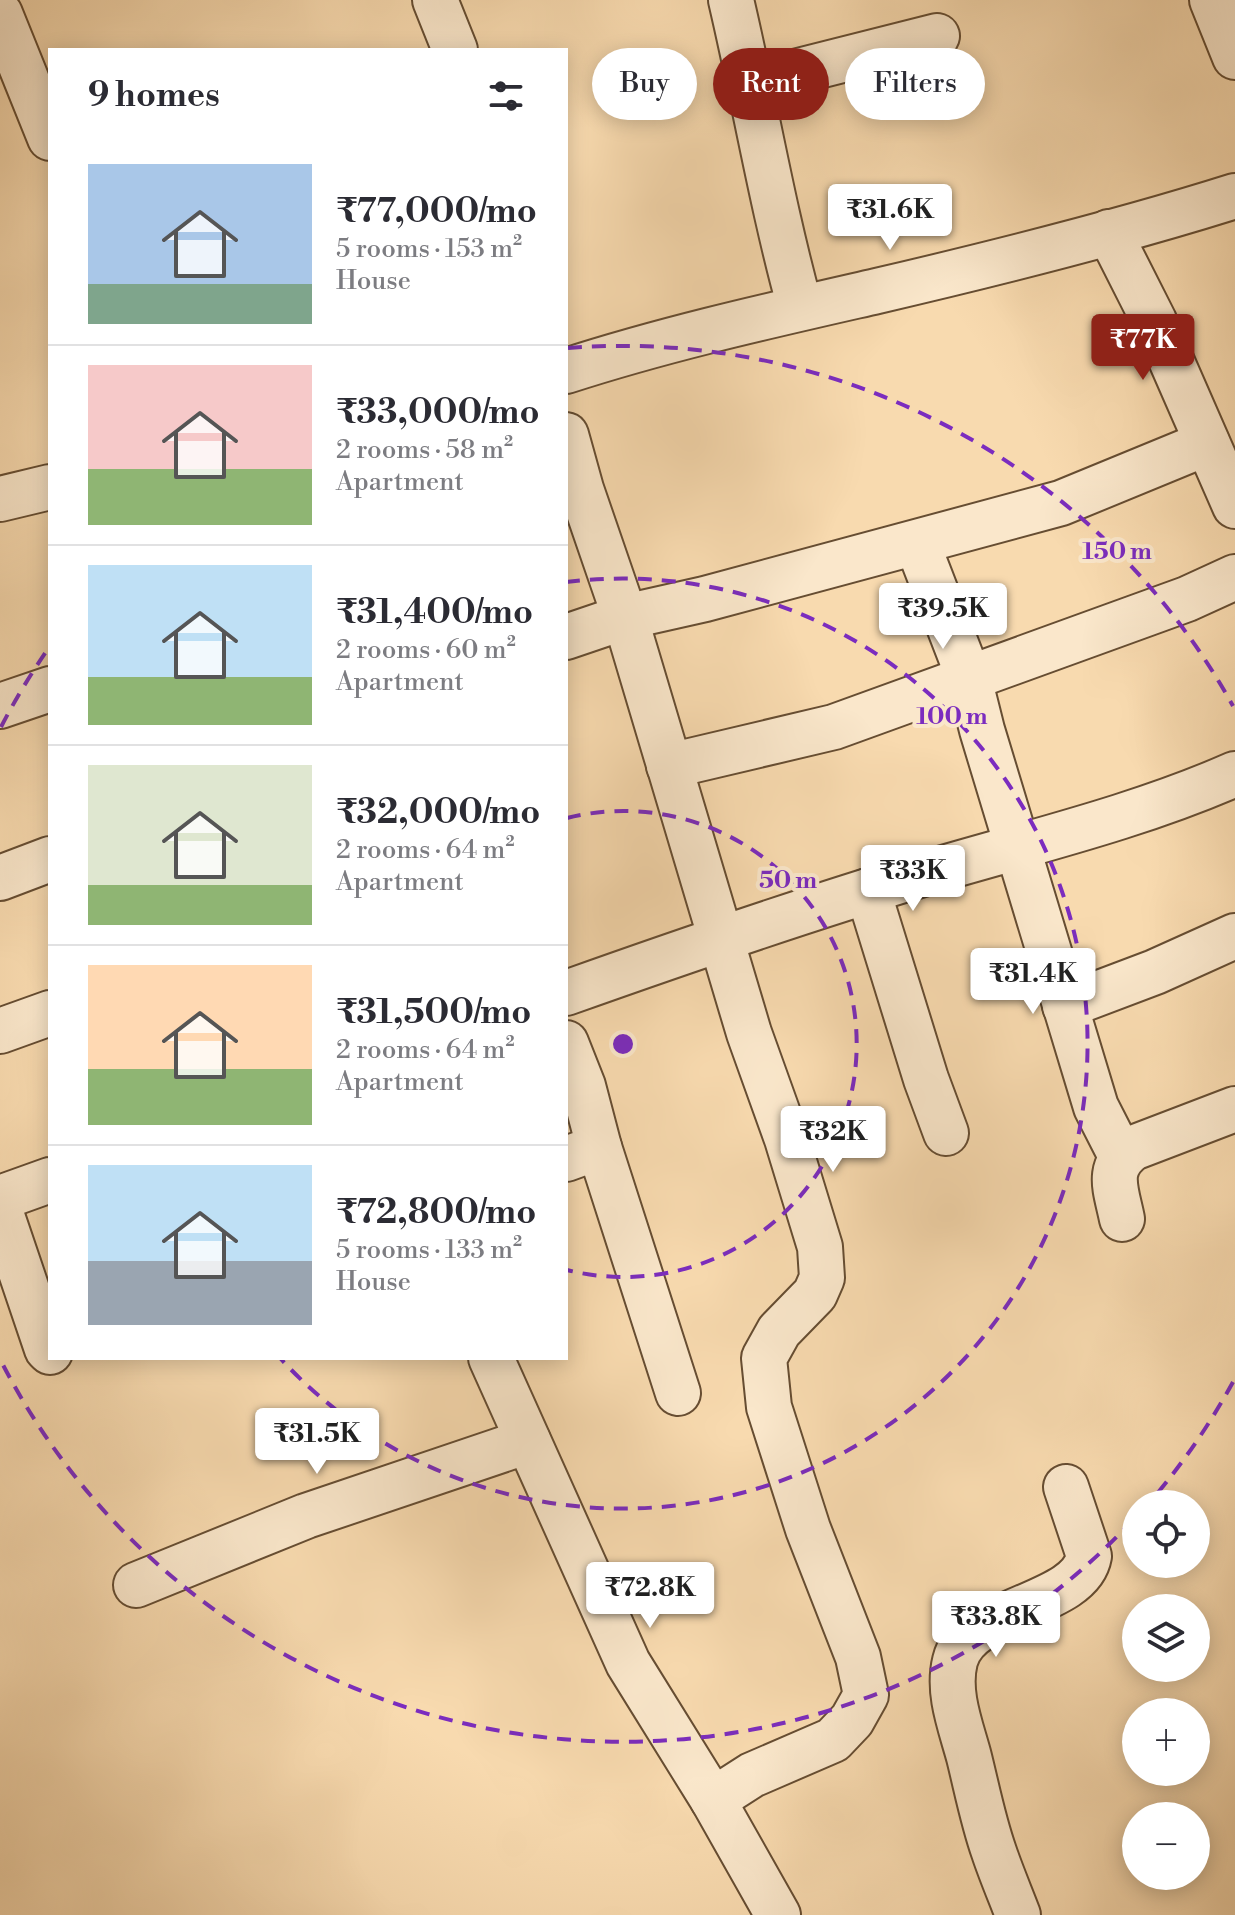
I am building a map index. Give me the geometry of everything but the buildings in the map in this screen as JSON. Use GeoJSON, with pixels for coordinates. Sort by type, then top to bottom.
{"type":"FeatureCollection","features":[{"type":"Feature","properties":{"kind":"street"},"geometry":{"type":"LineString","coordinates":[[435,0],[454,48]]}},
{"type":"Feature","properties":{"kind":"street"},"geometry":{"type":"LineString","coordinates":[[731,0],[743,48]]}},
{"type":"Feature","properties":{"kind":"street"},"geometry":{"type":"LineString","coordinates":[[1212,0],[1235,57]]}},
{"type":"Feature","properties":{"kind":"street"},"geometry":{"type":"LineString","coordinates":[[0,14],[48,133]]}},
{"type":"Feature","properties":{"kind":"street"},"geometry":{"type":"LineString","coordinates":[[829,63],[937,36]]}},
{"type":"Feature","properties":{"kind":"street"},"geometry":{"type":"LineString","coordinates":[[757,120],[780,233],[800,307]]}},
{"type":"Feature","properties":{"kind":"street"},"geometry":{"type":"LineString","coordinates":[[568,370],[634,349],[1109,232],[1235,196]]}},
{"type":"Feature","properties":{"kind":"street"},"geometry":{"type":"LineString","coordinates":[[568,636],[625,617],[705,599],[1061,503],[1225,474],[1109,232]]}},
{"type":"Feature","properties":{"kind":"street"},"geometry":{"type":"LineString","coordinates":[[568,442],[625,617],[749,1033],[787,1139],[820,1247],[822,1278],[815,1294],[779,1331],[764,1358],[769,1407],[808,1529],[858,1657],[866,1695],[852,1720],[833,1740],[752,1775],[713,1800]]}},
{"type":"Feature","properties":{"kind":"street"},"geometry":{"type":"LineString","coordinates":[[0,499],[48,487]]}},
{"type":"Feature","properties":{"kind":"street"},"geometry":{"type":"LineString","coordinates":[[917,543],[969,678],[1096,1107],[1121,1156]]}},
{"type":"Feature","properties":{"kind":"street"},"geometry":{"type":"LineString","coordinates":[[669,766],[834,727],[1187,599],[1235,577]]}},
{"type":"Feature","properties":{"kind":"street"},"geometry":{"type":"LineString","coordinates":[[0,706],[48,690]]}},
{"type":"Feature","properties":{"kind":"street"},"geometry":{"type":"LineString","coordinates":[[568,992],[721,938],[868,891],[1132,814],[1235,774]]}},
{"type":"Feature","properties":{"kind":"street"},"geometry":{"type":"LineString","coordinates":[[0,878],[48,860]]}},
{"type":"Feature","properties":{"kind":"street"},"geometry":{"type":"LineString","coordinates":[[868,891],[926,1079],[946,1133]]}},
{"type":"Feature","properties":{"kind":"street"},"geometry":{"type":"LineString","coordinates":[[1065,1006],[1155,972],[1235,936]]}},
{"type":"Feature","properties":{"kind":"street"},"geometry":{"type":"LineString","coordinates":[[0,1031],[48,1014]]}},
{"type":"Feature","properties":{"kind":"street"},"geometry":{"type":"LineString","coordinates":[[568,1048],[583,1086],[582,1153],[678,1393]]}},
{"type":"Feature","properties":{"kind":"street"},"geometry":{"type":"LineString","coordinates":[[1122,1219],[1113,1171],[1121,1156],[1133,1148],[1235,1109]]}},
{"type":"Feature","properties":{"kind":"street"},"geometry":{"type":"LineString","coordinates":[[0,1198],[48,1181]]}},
{"type":"Feature","properties":{"kind":"street"},"geometry":{"type":"LineString","coordinates":[[0,1210],[48,1350]]}},
{"type":"Feature","properties":{"kind":"street"},"geometry":{"type":"LineString","coordinates":[[492,1360],[628,1663],[713,1800],[778,1915]]}},
{"type":"Feature","properties":{"kind":"street"},"geometry":{"type":"LineString","coordinates":[[136,1585],[306,1516],[528,1441]]}},
{"type":"Feature","properties":{"kind":"street"},"geometry":{"type":"LineString","coordinates":[[1018,1915],[993,1851],[953,1697],[955,1661],[963,1644],[977,1631],[1062,1588],[1087,1568],[1089,1556],[1066,1487]]}}]}
